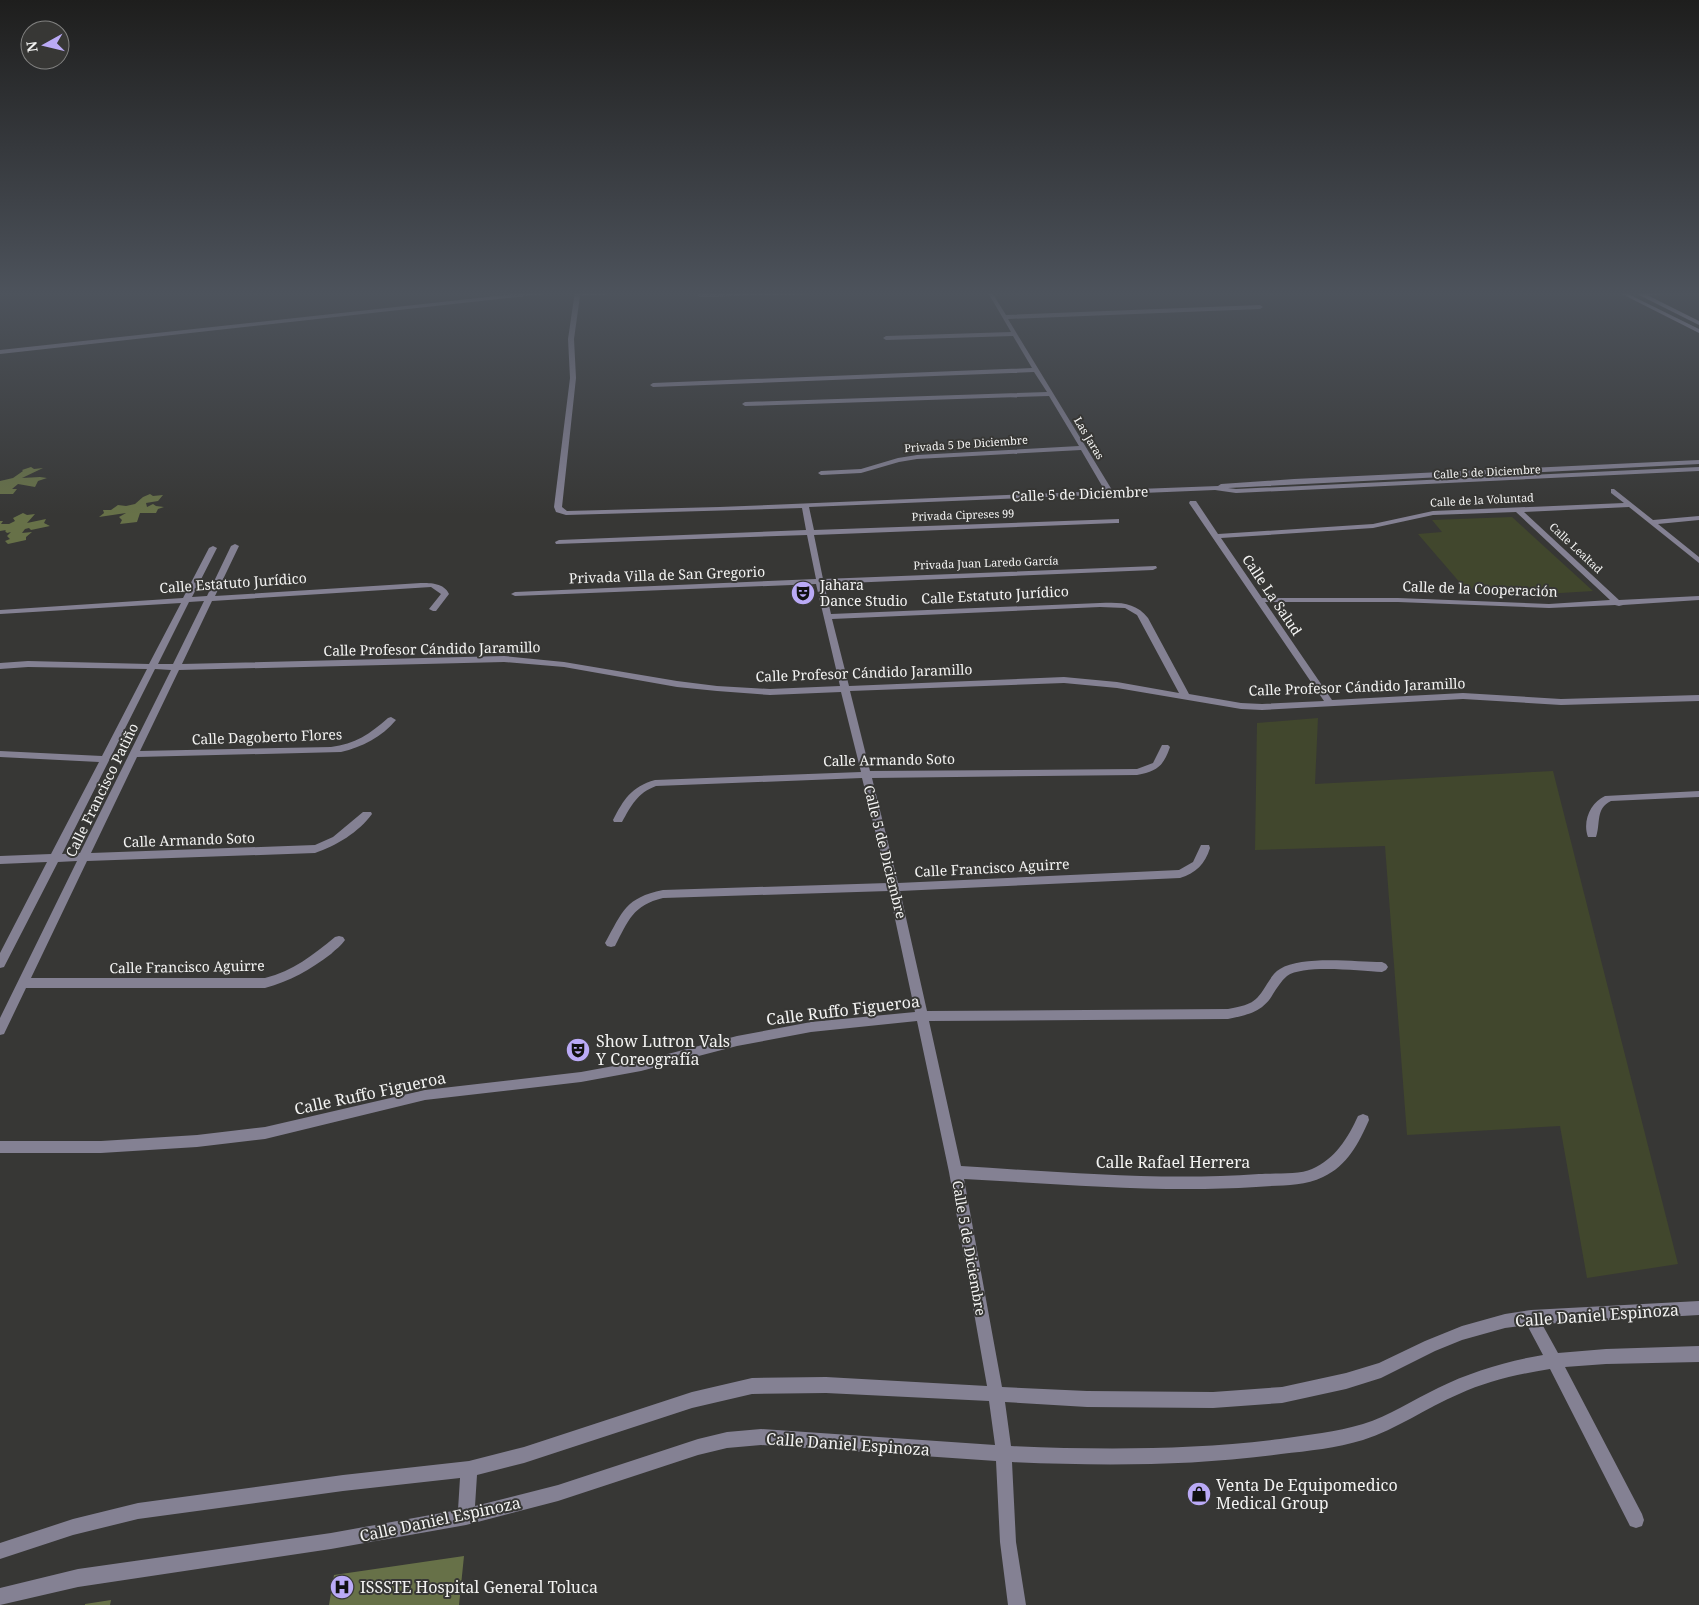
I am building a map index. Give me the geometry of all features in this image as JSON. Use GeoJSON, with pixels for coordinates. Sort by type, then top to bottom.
{"type":"FeatureCollection","features":[{"type":"Feature","properties":{"kind":"street"},"geometry":{"type":"LineString","coordinates":[[572,366],[573,378],[558,507],[562,512],[571,514],[805,506]]}},
{"type":"Feature","properties":{"kind":"street","name":"Las Jaras"},"geometry":{"type":"LineString","coordinates":[[1034,366],[1110,493]]}},
{"type":"Feature","properties":{"kind":"street"},"geometry":{"type":"LineString","coordinates":[[653,385],[1037,370]]}},
{"type":"Feature","properties":{"kind":"street"},"geometry":{"type":"LineString","coordinates":[[745,404],[1051,394]]}},
{"type":"Feature","properties":{"kind":"street","name":"Privada 5 De Diciembre"},"geometry":{"type":"LineString","coordinates":[[821,473],[861,471],[898,460],[917,457],[1084,448]]}},
{"type":"Feature","properties":{"kind":"street","name":"Calle 5 de Diciembre"},"geometry":{"type":"LineString","coordinates":[[1017,1605],[1008,1542],[1004,1454],[996,1395],[956,1172],[894,887],[827,616],[805,506],[1216,488],[1234,484],[1699,462]]}},
{"type":"Feature","properties":{"kind":"street","name":"Calle 5 de Diciembre"},"geometry":{"type":"LineString","coordinates":[[1216,488],[1236,492],[1699,469]]}},
{"type":"Feature","properties":{"kind":"street"},"geometry":{"type":"LineString","coordinates":[[1614,491],[1699,561]]}},
{"type":"Feature","properties":{"kind":"street","name":"Calle La Salud"},"geometry":{"type":"LineString","coordinates":[[1193,503],[1329,702]]}},
{"type":"Feature","properties":{"kind":"street","name":"Calle de la Voluntad"},"geometry":{"type":"LineString","coordinates":[[1216,536],[1373,526],[1434,513],[1630,505]]}},
{"type":"Feature","properties":{"kind":"street","name":"Calle Lealtad"},"geometry":{"type":"LineString","coordinates":[[1517,510],[1619,604]]}},
{"type":"Feature","properties":{"kind":"street"},"geometry":{"type":"LineString","coordinates":[[1652,522],[1699,518]]}},
{"type":"Feature","properties":{"kind":"street","name":"Privada Cipreses 99"},"geometry":{"type":"LineString","coordinates":[[810,532],[1116,521]]}},
{"type":"Feature","properties":{"kind":"street"},"geometry":{"type":"LineString","coordinates":[[559,542],[810,532]]}},
{"type":"Feature","properties":{"kind":"street","name":"Calle Francisco Patiño"},"geometry":{"type":"LineString","coordinates":[[0,1030],[235,546]]}},
{"type":"Feature","properties":{"kind":"street","name":"Calle Francisco Patiño"},"geometry":{"type":"LineString","coordinates":[[0,964],[214,548]]}},
{"type":"Feature","properties":{"kind":"street","name":"Privada Juan Laredo García"},"geometry":{"type":"LineString","coordinates":[[820,581],[1153,568]]}},
{"type":"Feature","properties":{"kind":"street","name":"Privada Villa de San Gregorio"},"geometry":{"type":"LineString","coordinates":[[515,594],[820,581]]}},
{"type":"Feature","properties":{"kind":"street","name":"Calle Estatuto Jurídico"},"geometry":{"type":"LineString","coordinates":[[0,612],[186,601],[357,588],[432,585],[439,588],[445,594],[433,609]]}},
{"type":"Feature","properties":{"kind":"street","name":"Calle de la Cooperación"},"geometry":{"type":"LineString","coordinates":[[1259,600],[1398,600],[1549,606],[1619,604],[1699,598]]}},
{"type":"Feature","properties":{"kind":"street","name":"Calle Estatuto Jurídico"},"geometry":{"type":"LineString","coordinates":[[827,616],[1100,605],[1133,608],[1139,611],[1144,618],[1186,697]]}},
{"type":"Feature","properties":{"kind":"street","name":"Calle Profesor Cándido Jaramillo"},"geometry":{"type":"LineString","coordinates":[[0,666],[28,664],[176,667],[504,659],[544,661],[723,690],[770,692],[1064,680],[1117,685],[1241,706],[1262,707],[1463,696],[1561,702],[1699,698]]}},
{"type":"Feature","properties":{"kind":"street","name":"Calle Dagoberto Flores"},"geometry":{"type":"LineString","coordinates":[[134,754],[331,750],[348,748],[362,743],[391,720]]}},
{"type":"Feature","properties":{"kind":"street","name":"Calle Armando Soto"},"geometry":{"type":"LineString","coordinates":[[618,820],[635,792],[642,787],[655,783],[866,774],[1138,772],[1159,764],[1165,747]]}},
{"type":"Feature","properties":{"kind":"street"},"geometry":{"type":"LineString","coordinates":[[0,754],[105,759]]}},
{"type":"Feature","properties":{"kind":"street"},"geometry":{"type":"LineString","coordinates":[[1592,834],[1593,815],[1596,804],[1609,798],[1699,794]]}},
{"type":"Feature","properties":{"kind":"street","name":"Calle Armando Soto"},"geometry":{"type":"LineString","coordinates":[[0,860],[315,849],[329,846],[366,814]]}},
{"type":"Feature","properties":{"kind":"street","name":"Calle Francisco Aguirre"},"geometry":{"type":"LineString","coordinates":[[611,943],[630,909],[637,901],[663,894],[894,887],[1180,874],[1194,868],[1201,860],[1205,848]]}},
{"type":"Feature","properties":{"kind":"street","name":"Calle Francisco Aguirre"},"geometry":{"type":"LineString","coordinates":[[23,983],[265,983],[286,978],[312,963],[339,940]]}},
{"type":"Feature","properties":{"kind":"street","name":"Calle Ruffo Figueroa"},"geometry":{"type":"LineString","coordinates":[[0,1147],[101,1147],[197,1141],[265,1133],[425,1095],[581,1077],[641,1066],[737,1041],[811,1027],[923,1016],[1228,1014],[1249,1009],[1259,1004],[1284,972],[1299,966],[1382,967]]}},
{"type":"Feature","properties":{"kind":"street","name":"Calle Rafael Herrera"},"geometry":{"type":"LineString","coordinates":[[956,1172],[1094,1180],[1217,1183],[1307,1177],[1319,1173],[1339,1160],[1352,1143],[1363,1120]]}},
{"type":"Feature","properties":{"kind":"street","name":"Calle Daniel Espinoza"},"geometry":{"type":"LineString","coordinates":[[0,1551],[73,1527],[138,1511],[469,1468],[524,1455],[692,1400],[752,1386],[826,1385],[1087,1399],[1213,1400],[1282,1395],[1346,1381],[1381,1370],[1462,1332],[1505,1321],[1531,1317],[1699,1308]]}},
{"type":"Feature","properties":{"kind":"street"},"geometry":{"type":"LineString","coordinates":[[1531,1317],[1636,1520]]}},
{"type":"Feature","properties":{"kind":"street","name":"Calle Daniel Espinoza"},"geometry":{"type":"LineString","coordinates":[[0,1597],[78,1578],[330,1541],[466,1517],[558,1493],[698,1447],[727,1440],[761,1437],[1004,1454],[1168,1455],[1286,1446],[1325,1440],[1376,1428],[1455,1388],[1513,1369],[1554,1360],[1699,1354]]}},
{"type":"Feature","properties":{"kind":"street"},"geometry":{"type":"LineString","coordinates":[[466,1517],[469,1468]]}},
{"type":"Feature","properties":{"kind":"green space"},"geometry":{"type":"Polygon","coordinates":[[[1512,517],[1593,591],[1496,597],[1462,585],[1418,534],[1442,532],[1432,520],[1512,517]]]}},
{"type":"Feature","properties":{"kind":"green space"},"geometry":{"type":"Polygon","coordinates":[[[1318,718],[1315,784],[1553,771],[1678,1264],[1587,1278],[1560,1126],[1407,1135],[1385,846],[1255,850],[1257,723],[1318,718]]]}},
{"type":"Feature","properties":{"kind":"building"},"geometry":{"type":"Polygon","coordinates":[[[31,467],[34,469],[43,468],[22,478],[47,478],[38,481],[35,487],[18,484],[12,489],[17,489],[13,494],[0,494],[0,481],[13,478],[22,470],[31,467]]]}},
{"type":"Feature","properties":{"kind":"building"},"geometry":{"type":"Polygon","coordinates":[[[150,494],[153,496],[163,495],[158,501],[146,503],[147,507],[153,504],[164,507],[158,509],[156,513],[140,513],[137,522],[120,524],[122,520],[119,517],[126,513],[99,517],[104,513],[103,510],[111,510],[118,505],[135,504],[150,494]]]}},
{"type":"Feature","properties":{"kind":"building"},"geometry":{"type":"Polygon","coordinates":[[[23,513],[27,515],[35,514],[27,523],[46,519],[44,523],[50,526],[31,530],[29,528],[25,529],[22,533],[32,532],[26,537],[26,540],[8,544],[5,541],[10,539],[7,536],[11,532],[7,533],[6,530],[0,531],[0,521],[3,521],[1,524],[9,524],[15,521],[13,518],[23,513]]]}},
{"type":"Feature","properties":{"kind":"building"},"geometry":{"type":"Polygon","coordinates":[[[464,1556],[459,1605],[329,1605],[334,1575],[464,1556]]]}},
{"type":"Feature","properties":{"kind":"building"},"geometry":{"type":"Polygon","coordinates":[[[111,1600],[110,1605],[85,1605],[85,1604],[111,1600]]]}},
{"type":"Feature","properties":{"kind":"place","name":"Jahara Dance Studio"},"geometry":{"type":"Point","coordinates":[803,593]}},
{"type":"Feature","properties":{"kind":"place","name":"Show Lutron Vals Y Coreografía"},"geometry":{"type":"Point","coordinates":[578,1050]}},
{"type":"Feature","properties":{"kind":"place","name":"Venta De Equipomedico Medical Group"},"geometry":{"type":"Point","coordinates":[1199,1494]}},
{"type":"Feature","properties":{"kind":"place","name":"ISSSTE Hospital General Toluca"},"geometry":{"type":"Point","coordinates":[342,1587]}}]}
